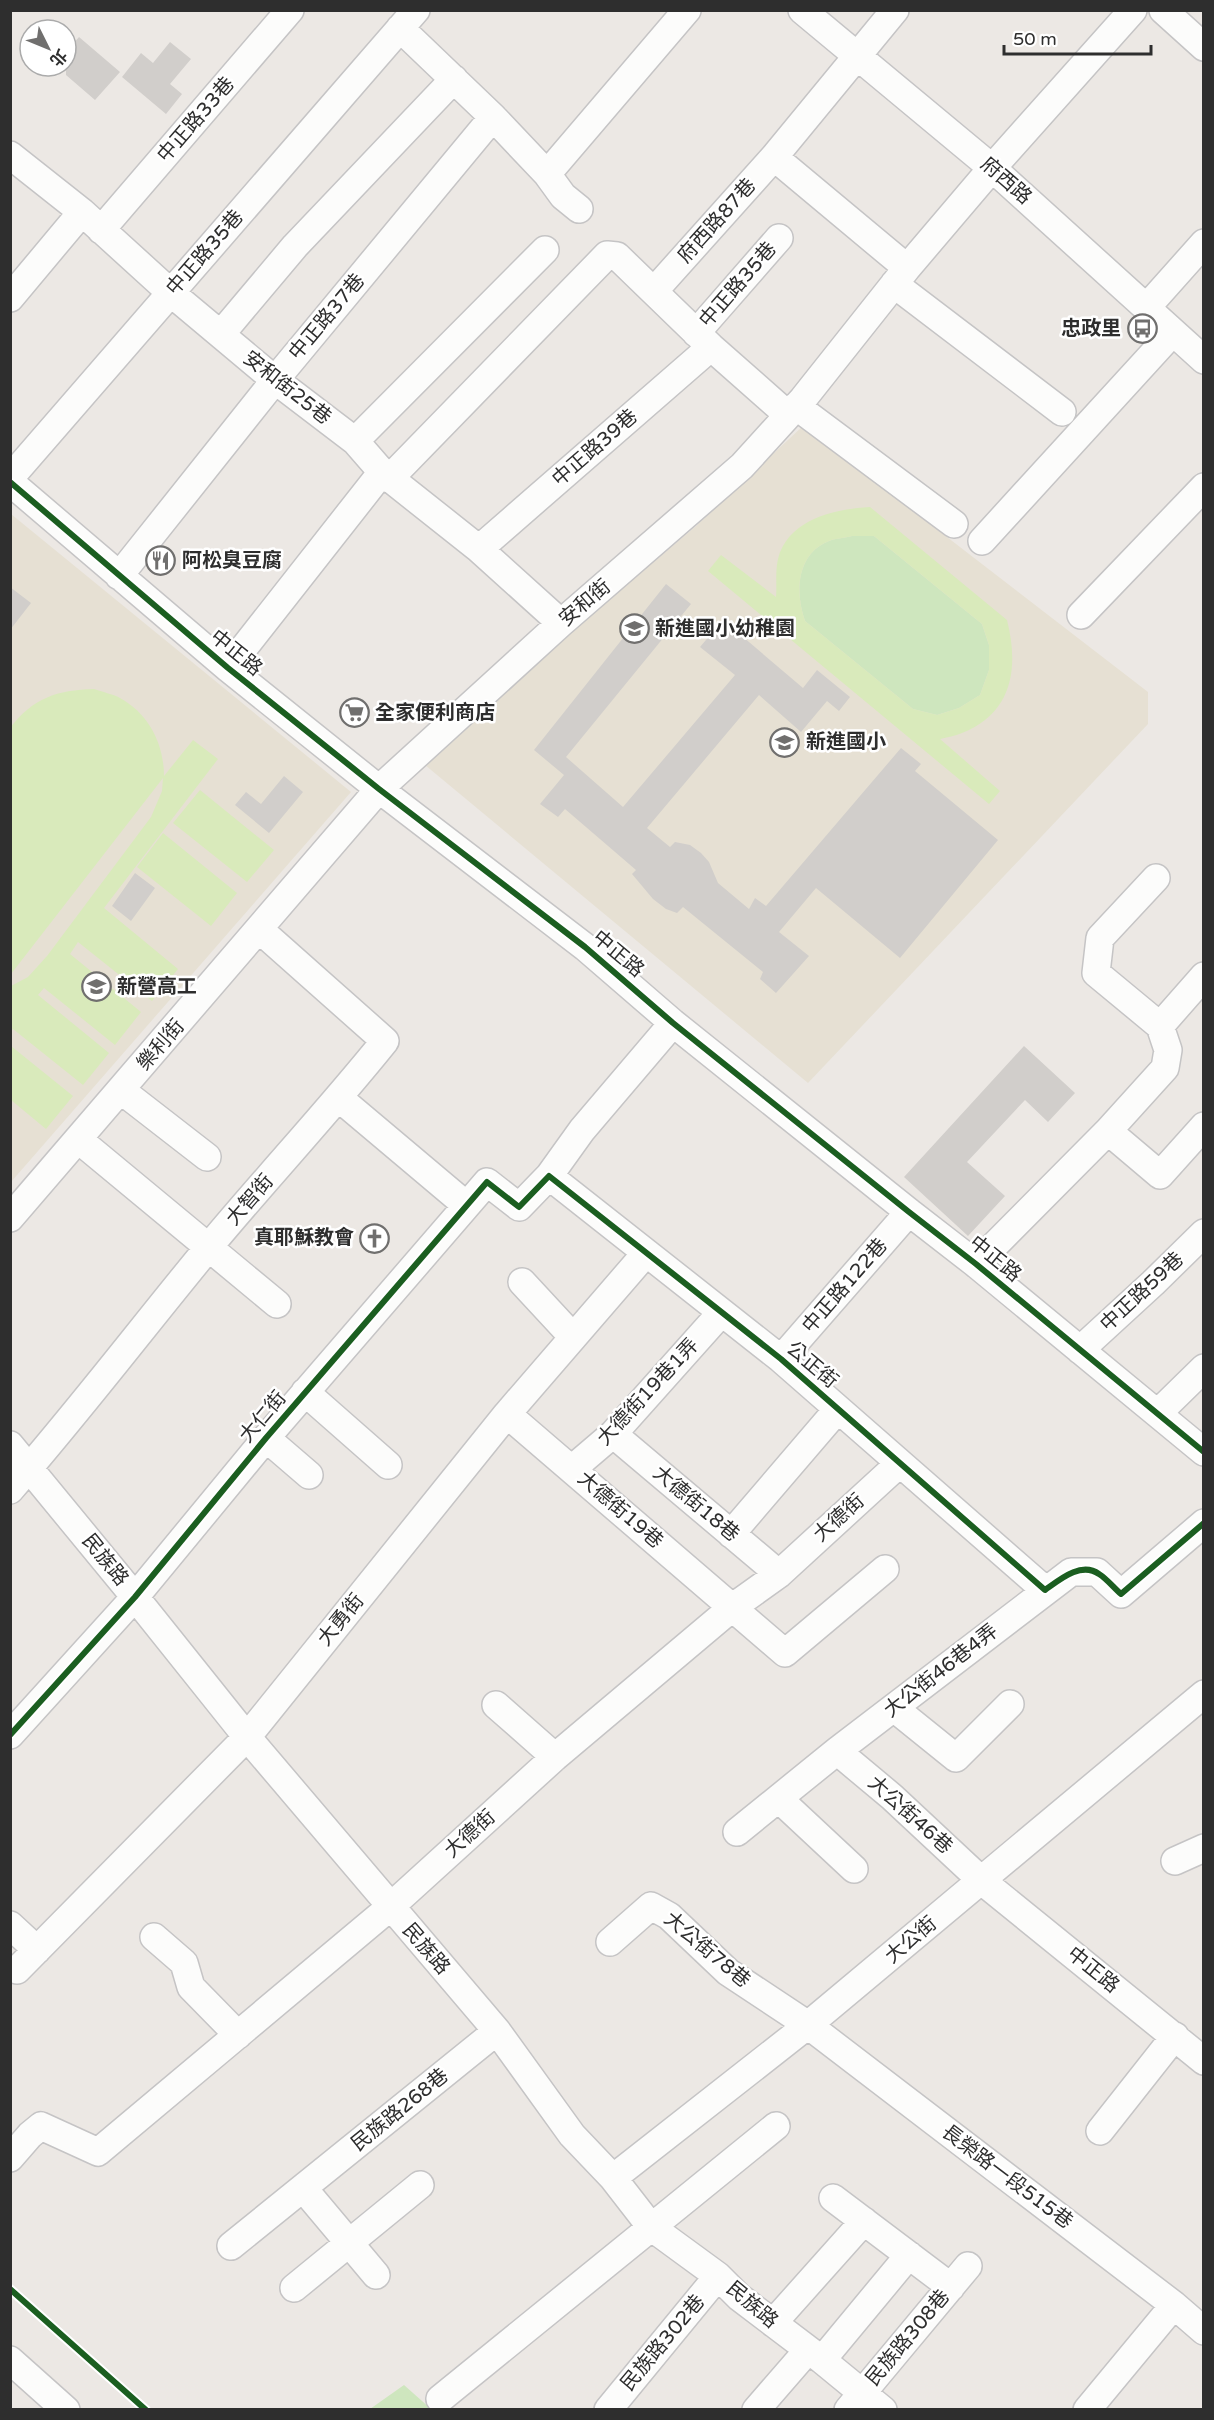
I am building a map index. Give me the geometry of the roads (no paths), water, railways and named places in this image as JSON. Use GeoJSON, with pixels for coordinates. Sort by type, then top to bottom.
{"type":"FeatureCollection","features":[{"type":"Feature","properties":{"kind":"street","name":"中正路33巷"},"geometry":{"type":"LineString","coordinates":[[10,298],[92,221],[290,10]]}},
{"type":"Feature","properties":{"kind":"street"},"geometry":{"type":"LineString","coordinates":[[547,174],[687,10]]}},
{"type":"Feature","properties":{"kind":"street","name":"府西路"},"geometry":{"type":"LineString","coordinates":[[802,10],[992,168],[1203,360]]}},
{"type":"Feature","properties":{"kind":"street","name":"府西路87巷"},"geometry":{"type":"LineString","coordinates":[[654,291],[774,157],[895,10]]}},
{"type":"Feature","properties":{"kind":"street","name":"安和街"},"geometry":{"type":"LineString","coordinates":[[379,789],[561,623],[742,466],[792,410],[992,168],[1133,10]]}},
{"type":"Feature","properties":{"kind":"street"},"geometry":{"type":"LineString","coordinates":[[1163,10],[1203,47]]}},
{"type":"Feature","properties":{"kind":"street","name":"中正路35巷"},"geometry":{"type":"LineString","coordinates":[[10,480],[408,19],[454,79],[547,174],[563,196],[579,209]]}},
{"type":"Feature","properties":{"kind":"street"},"geometry":{"type":"LineString","coordinates":[[220,334],[296,246],[454,79]]}},
{"type":"Feature","properties":{"kind":"street","name":"中正路37巷"},"geometry":{"type":"LineString","coordinates":[[119,576],[274,380],[493,117]]}},
{"type":"Feature","properties":{"kind":"street","name":"安和街25巷"},"geometry":{"type":"LineString","coordinates":[[10,155],[92,221],[171,293],[274,380],[355,441],[386,476],[478,549],[561,623]]}},
{"type":"Feature","properties":{"kind":"street"},"geometry":{"type":"LineString","coordinates":[[774,157],[901,276],[1062,412]]}},
{"type":"Feature","properties":{"kind":"street","name":"中正路35巷"},"geometry":{"type":"LineString","coordinates":[[703,340],[779,238]]}},
{"type":"Feature","properties":{"kind":"street"},"geometry":{"type":"LineString","coordinates":[[1147,307],[1203,243]]}},
{"type":"Feature","properties":{"kind":"street"},"geometry":{"type":"LineString","coordinates":[[355,441],[545,250]]}},
{"type":"Feature","properties":{"kind":"street"},"geometry":{"type":"LineString","coordinates":[[228,668],[386,476],[607,255],[617,256],[703,340],[792,410],[954,524]]}},
{"type":"Feature","properties":{"kind":"street"},"geometry":{"type":"LineString","coordinates":[[982,541],[1173,332]]}},
{"type":"Feature","properties":{"kind":"street","name":"中正路39巷"},"geometry":{"type":"LineString","coordinates":[[478,549],[703,340]]}},
{"type":"Feature","properties":{"kind":"street","name":"中正路"},"geometry":{"type":"LineString","coordinates":[[10,480],[228,668],[379,789],[585,947],[673,1023],[976,1264],[1203,1452]]}},
{"type":"Feature","properties":{"kind":"street"},"geometry":{"type":"LineString","coordinates":[[1081,615],[1203,487]]}},
{"type":"Feature","properties":{"kind":"street","name":"樂利街"},"geometry":{"type":"LineString","coordinates":[[10,1218],[122,1091],[379,789]]}},
{"type":"Feature","properties":{"kind":"street"},"geometry":{"type":"LineString","coordinates":[[976,1264],[1108,1131],[1165,1068],[1168,1050],[1160,1026],[1096,973],[1100,938],[1156,878]]}},
{"type":"Feature","properties":{"kind":"street","name":"大智街"},"geometry":{"type":"LineString","coordinates":[[10,1490],[209,1247],[339,1098],[385,1041],[260,930]]}},
{"type":"Feature","properties":{"kind":"street"},"geometry":{"type":"LineString","coordinates":[[1160,1026],[1203,976]]}},
{"type":"Feature","properties":{"kind":"street"},"geometry":{"type":"LineString","coordinates":[[549,1176],[582,1130],[673,1023]]}},
{"type":"Feature","properties":{"kind":"street"},"geometry":{"type":"LineString","coordinates":[[122,1091],[207,1157]]}},
{"type":"Feature","properties":{"kind":"street"},"geometry":{"type":"LineString","coordinates":[[339,1098],[466,1205]]}},
{"type":"Feature","properties":{"kind":"street"},"geometry":{"type":"LineString","coordinates":[[1108,1131],[1160,1175],[1203,1125]]}},
{"type":"Feature","properties":{"kind":"street"},"geometry":{"type":"LineString","coordinates":[[79,1140],[277,1304]]}},
{"type":"Feature","properties":{"kind":"street","name":"大仁街"},"geometry":{"type":"LineString","coordinates":[[10,1735],[135,1597],[305,1392],[487,1182],[519,1207],[549,1176]]}},
{"type":"Feature","properties":{"kind":"street","name":"公正街"},"geometry":{"type":"LineString","coordinates":[[549,1176],[781,1359],[1045,1590]]}},
{"type":"Feature","properties":{"kind":"street","name":"中正路122巷"},"geometry":{"type":"LineString","coordinates":[[781,1359],[909,1212]]}},
{"type":"Feature","properties":{"kind":"street","name":"中正路59巷"},"geometry":{"type":"LineString","coordinates":[[1080,1350],[1203,1233]]}},
{"type":"Feature","properties":{"kind":"street","name":"大勇街"},"geometry":{"type":"LineString","coordinates":[[17,1970],[247,1737],[507,1414],[646,1253]]}},
{"type":"Feature","properties":{"kind":"street"},"geometry":{"type":"LineString","coordinates":[[522,1282],[573,1337]]}},
{"type":"Feature","properties":{"kind":"street","name":"大德街19巷1弄"},"geometry":{"type":"LineString","coordinates":[[572,1469],[613,1434],[721,1313]]}},
{"type":"Feature","properties":{"kind":"street"},"geometry":{"type":"LineString","coordinates":[[1158,1413],[1203,1368]]}},
{"type":"Feature","properties":{"kind":"street"},"geometry":{"type":"LineString","coordinates":[[305,1392],[388,1465]]}},
{"type":"Feature","properties":{"kind":"street"},"geometry":{"type":"LineString","coordinates":[[732,1534],[838,1409]]}},
{"type":"Feature","properties":{"kind":"street","name":"大德街19巷"},"geometry":{"type":"LineString","coordinates":[[507,1414],[785,1653],[885,1569]]}},
{"type":"Feature","properties":{"kind":"street","name":"大德街18巷"},"geometry":{"type":"LineString","coordinates":[[613,1434],[779,1574]]}},
{"type":"Feature","properties":{"kind":"street"},"geometry":{"type":"LineString","coordinates":[[266,1438],[309,1475]]}},
{"type":"Feature","properties":{"kind":"street","name":"民族路"},"geometry":{"type":"LineString","coordinates":[[10,1445],[389,1908],[497,2031],[572,2135],[613,2178],[651,2227],[718,2276],[739,2297],[815,2355],[854,2401],[883,2409]]}},
{"type":"Feature","properties":{"kind":"street","name":"大德街"},"geometry":{"type":"LineString","coordinates":[[10,2158],[41,2126],[98,2152],[389,1908],[555,1757],[733,1607],[779,1574],[899,1464]]}},
{"type":"Feature","properties":{"kind":"street","name":"大公街46巷4弄"},"geometry":{"type":"LineString","coordinates":[[737,1832],[837,1751],[1071,1572],[1097,1572],[1121,1594],[1203,1523]]}},
{"type":"Feature","properties":{"kind":"street","name":"大公街"},"geometry":{"type":"LineString","coordinates":[[613,2178],[808,2025],[1203,1694]]}},
{"type":"Feature","properties":{"kind":"street"},"geometry":{"type":"LineString","coordinates":[[894,1708],[956,1758],[1010,1704]]}},
{"type":"Feature","properties":{"kind":"street"},"geometry":{"type":"LineString","coordinates":[[496,1705],[555,1757]]}},
{"type":"Feature","properties":{"kind":"street","name":"大公街46巷"},"geometry":{"type":"LineString","coordinates":[[837,1751],[892,1797],[982,1881]]}},
{"type":"Feature","properties":{"kind":"street"},"geometry":{"type":"LineString","coordinates":[[779,1799],[854,1869]]}},
{"type":"Feature","properties":{"kind":"street"},"geometry":{"type":"LineString","coordinates":[[1175,1861],[1203,1848]]}},
{"type":"Feature","properties":{"kind":"street","name":"中正路"},"geometry":{"type":"LineString","coordinates":[[982,1881],[1203,2061]]}},
{"type":"Feature","properties":{"kind":"street","name":"大公街78巷"},"geometry":{"type":"LineString","coordinates":[[610,1942],[651,1906],[669,1916],[728,1972],[808,2025]]}},
{"type":"Feature","properties":{"kind":"street"},"geometry":{"type":"LineString","coordinates":[[10,1925],[37,1950]]}},
{"type":"Feature","properties":{"kind":"street"},"geometry":{"type":"LineString","coordinates":[[154,1937],[184,1963],[190,1987],[238,2036]]}},
{"type":"Feature","properties":{"kind":"street","name":"長榮路一段515巷"},"geometry":{"type":"LineString","coordinates":[[808,2025],[1174,2305],[1203,2331]]}},
{"type":"Feature","properties":{"kind":"street","name":"民族路268巷"},"geometry":{"type":"LineString","coordinates":[[231,2246],[497,2031]]}},
{"type":"Feature","properties":{"kind":"street"},"geometry":{"type":"LineString","coordinates":[[1100,2131],[1175,2036]]}},
{"type":"Feature","properties":{"kind":"street"},"geometry":{"type":"LineString","coordinates":[[440,2399],[776,2126]]}},
{"type":"Feature","properties":{"kind":"street"},"geometry":{"type":"LineString","coordinates":[[294,2288],[420,2185]]}},
{"type":"Feature","properties":{"kind":"street"},"geometry":{"type":"LineString","coordinates":[[303,2188],[376,2275]]}},
{"type":"Feature","properties":{"kind":"street"},"geometry":{"type":"LineString","coordinates":[[833,2198],[951,2287]]}},
{"type":"Feature","properties":{"kind":"street"},"geometry":{"type":"LineString","coordinates":[[773,2323],[864,2221]]}},
{"type":"Feature","properties":{"kind":"street"},"geometry":{"type":"LineString","coordinates":[[756,2409],[815,2355],[909,2255]]}},
{"type":"Feature","properties":{"kind":"street","name":"民族路308巷"},"geometry":{"type":"LineString","coordinates":[[854,2401],[968,2266]]}},
{"type":"Feature","properties":{"kind":"street","name":"民族路302巷"},"geometry":{"type":"LineString","coordinates":[[608,2409],[718,2276]]}},
{"type":"Feature","properties":{"kind":"street"},"geometry":{"type":"LineString","coordinates":[[1087,2409],[1174,2305]]}},
{"type":"Feature","properties":{"kind":"street"},"geometry":{"type":"LineString","coordinates":[[10,2360],[66,2409]]}},
{"type":"Feature","properties":{"kind":"place","name":"忠政里"},"geometry":{"type":"Point","coordinates":[1142,329]}},
{"type":"Feature","properties":{"kind":"place","name":"阿松臭豆腐"},"geometry":{"type":"Point","coordinates":[161,561]}},
{"type":"Feature","properties":{"kind":"place","name":"新進國小幼稚園"},"geometry":{"type":"Point","coordinates":[634,629]}},
{"type":"Feature","properties":{"kind":"place","name":"全家便利商店"},"geometry":{"type":"Point","coordinates":[354,713]}},
{"type":"Feature","properties":{"kind":"place","name":"新進國小"},"geometry":{"type":"Point","coordinates":[785,742]}},
{"type":"Feature","properties":{"kind":"place","name":"新營高工"},"geometry":{"type":"Point","coordinates":[96,987]}},
{"type":"Feature","properties":{"kind":"place","name":"真耶穌教會"},"geometry":{"type":"Point","coordinates":[375,1238]}}]}
